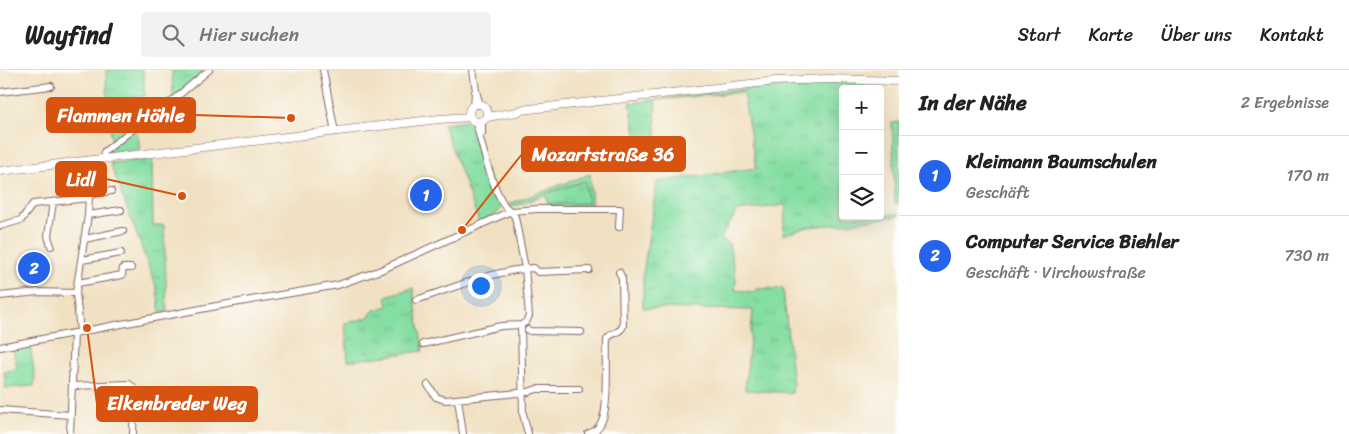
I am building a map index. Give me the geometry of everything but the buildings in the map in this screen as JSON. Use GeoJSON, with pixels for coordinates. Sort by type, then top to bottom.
{"type":"FeatureCollection","features":[{"type":"Feature","properties":{"kind":"main road"},"geometry":{"type":"LineString","coordinates":[[0,171],[478,114],[517,112],[521,110],[784,81],[828,79],[899,81]]}},
{"type":"Feature","properties":{"kind":"street"},"geometry":{"type":"LineString","coordinates":[[104,159],[104,152],[161,110],[209,70]]}},
{"type":"Feature","properties":{"kind":"street"},"geometry":{"type":"LineString","coordinates":[[323,70],[335,132]]}},
{"type":"Feature","properties":{"kind":"street"},"geometry":{"type":"LineString","coordinates":[[473,70],[482,144],[505,207],[515,216],[525,268],[529,316],[524,327],[522,392],[523,414],[528,434]]}},
{"type":"Feature","properties":{"kind":"street"},"geometry":{"type":"LineString","coordinates":[[0,92],[52,86]]}},
{"type":"Feature","properties":{"kind":"street"},"geometry":{"type":"LineString","coordinates":[[0,226],[21,220],[33,204],[88,198],[89,195],[111,191]]}},
{"type":"Feature","properties":{"kind":"street"},"geometry":{"type":"LineString","coordinates":[[70,434],[77,333],[76,293],[88,216],[88,198]]}},
{"type":"Feature","properties":{"kind":"street"},"geometry":{"type":"LineString","coordinates":[[50,246],[48,236],[53,202]]}},
{"type":"Feature","properties":{"kind":"street"},"geometry":{"type":"LineString","coordinates":[[0,347],[338,285],[382,270],[511,211],[538,209],[620,209],[619,227]]}},
{"type":"Feature","properties":{"kind":"street"},"geometry":{"type":"LineString","coordinates":[[88,216],[121,210]]}},
{"type":"Feature","properties":{"kind":"street"},"geometry":{"type":"LineString","coordinates":[[85,239],[123,231]]}},
{"type":"Feature","properties":{"kind":"street"},"geometry":{"type":"LineString","coordinates":[[82,260],[121,253]]}},
{"type":"Feature","properties":{"kind":"street"},"geometry":{"type":"LineString","coordinates":[[78,282],[122,275],[123,268],[131,268]]}},
{"type":"Feature","properties":{"kind":"street"},"geometry":{"type":"LineString","coordinates":[[416,300],[475,282],[488,275],[525,268],[534,268],[538,272],[589,270]]}},
{"type":"Feature","properties":{"kind":"street"},"geometry":{"type":"LineString","coordinates":[[592,433],[601,423],[604,416],[607,339],[609,336],[619,332],[623,326],[622,278],[619,272]]}},
{"type":"Feature","properties":{"kind":"street"},"geometry":{"type":"LineString","coordinates":[[0,296],[38,292],[76,293]]}},
{"type":"Feature","properties":{"kind":"street"},"geometry":{"type":"LineString","coordinates":[[423,344],[501,326],[524,327],[530,332],[581,332]]}},
{"type":"Feature","properties":{"kind":"street"},"geometry":{"type":"LineString","coordinates":[[72,386],[129,384],[132,386],[134,391],[133,434]]}},
{"type":"Feature","properties":{"kind":"street"},"geometry":{"type":"LineString","coordinates":[[428,385],[433,394],[439,399],[458,399],[522,392],[537,388],[579,389]]}},
{"type":"Feature","properties":{"kind":"street"},"geometry":{"type":"LineString","coordinates":[[458,399],[463,434]]}},
{"type":"Feature","properties":{"kind":"street"},"geometry":{"type":"LineString","coordinates":[[0,410],[70,416]]}},
{"type":"Feature","properties":{"kind":"green space"},"geometry":{"type":"Polygon","coordinates":[[[106,70],[143,70],[145,96],[132,97],[140,149],[106,153],[112,143],[108,113],[106,70]]]}},
{"type":"Feature","properties":{"kind":"green space"},"geometry":{"type":"Polygon","coordinates":[[[172,70],[201,70],[202,74],[173,98],[172,70]]]}},
{"type":"Feature","properties":{"kind":"green space"},"geometry":{"type":"Polygon","coordinates":[[[864,83],[864,85],[839,85],[839,220],[870,220],[808,227],[783,235],[786,205],[737,211],[721,238],[729,244],[736,279],[735,290],[755,292],[756,289],[783,288],[793,385],[792,393],[745,390],[753,310],[643,308],[643,274],[657,182],[756,168],[743,92],[655,100],[657,160],[641,161],[630,103],[746,89],[792,84],[864,83]]]}},
{"type":"Feature","properties":{"kind":"green space"},"geometry":{"type":"Polygon","coordinates":[[[467,121],[474,131],[483,163],[501,207],[498,213],[479,222],[443,124],[467,121]]]}},
{"type":"Feature","properties":{"kind":"green space"},"geometry":{"type":"Polygon","coordinates":[[[899,122],[899,203],[895,203],[892,123],[899,122]]]}},
{"type":"Feature","properties":{"kind":"green space"},"geometry":{"type":"Polygon","coordinates":[[[152,159],[153,225],[164,225],[167,312],[160,313],[157,289],[110,163],[152,159]]]}},
{"type":"Feature","properties":{"kind":"green space"},"geometry":{"type":"Polygon","coordinates":[[[590,174],[592,206],[549,207],[548,204],[588,203],[585,181],[545,194],[514,207],[509,204],[590,174]]]}},
{"type":"Feature","properties":{"kind":"green space"},"geometry":{"type":"Polygon","coordinates":[[[585,181],[588,203],[548,204],[545,194],[585,181]]]}},
{"type":"Feature","properties":{"kind":"green space"},"geometry":{"type":"Polygon","coordinates":[[[899,213],[899,216],[884,218],[884,215],[899,213]]]}},
{"type":"Feature","properties":{"kind":"green space"},"geometry":{"type":"Polygon","coordinates":[[[413,288],[423,351],[348,361],[345,323],[367,318],[374,310],[388,306],[386,296],[413,288]]]}},
{"type":"Feature","properties":{"kind":"green space"},"geometry":{"type":"Polygon","coordinates":[[[30,345],[35,378],[34,386],[6,388],[4,372],[17,369],[13,348],[30,345]]]}},
{"type":"Feature","properties":{"kind":"place","name":"Flammen Höhle"},"geometry":{"type":"Point","coordinates":[291,118]}},
{"type":"Feature","properties":{"kind":"place","name":"Kleimann Baumschulen"},"geometry":{"type":"Point","coordinates":[426,195]}},
{"type":"Feature","properties":{"kind":"place","name":"Lidl"},"geometry":{"type":"Point","coordinates":[182,196]}},
{"type":"Feature","properties":{"kind":"place","name":"Mozartstraße 36"},"geometry":{"type":"Point","coordinates":[462,230]}},
{"type":"Feature","properties":{"kind":"place","name":"Computer Service Biehler"},"geometry":{"type":"Point","coordinates":[34,268]}},
{"type":"Feature","properties":{"kind":"place","name":"Elkenbreder Weg"},"geometry":{"type":"Point","coordinates":[87,328]}}]}
